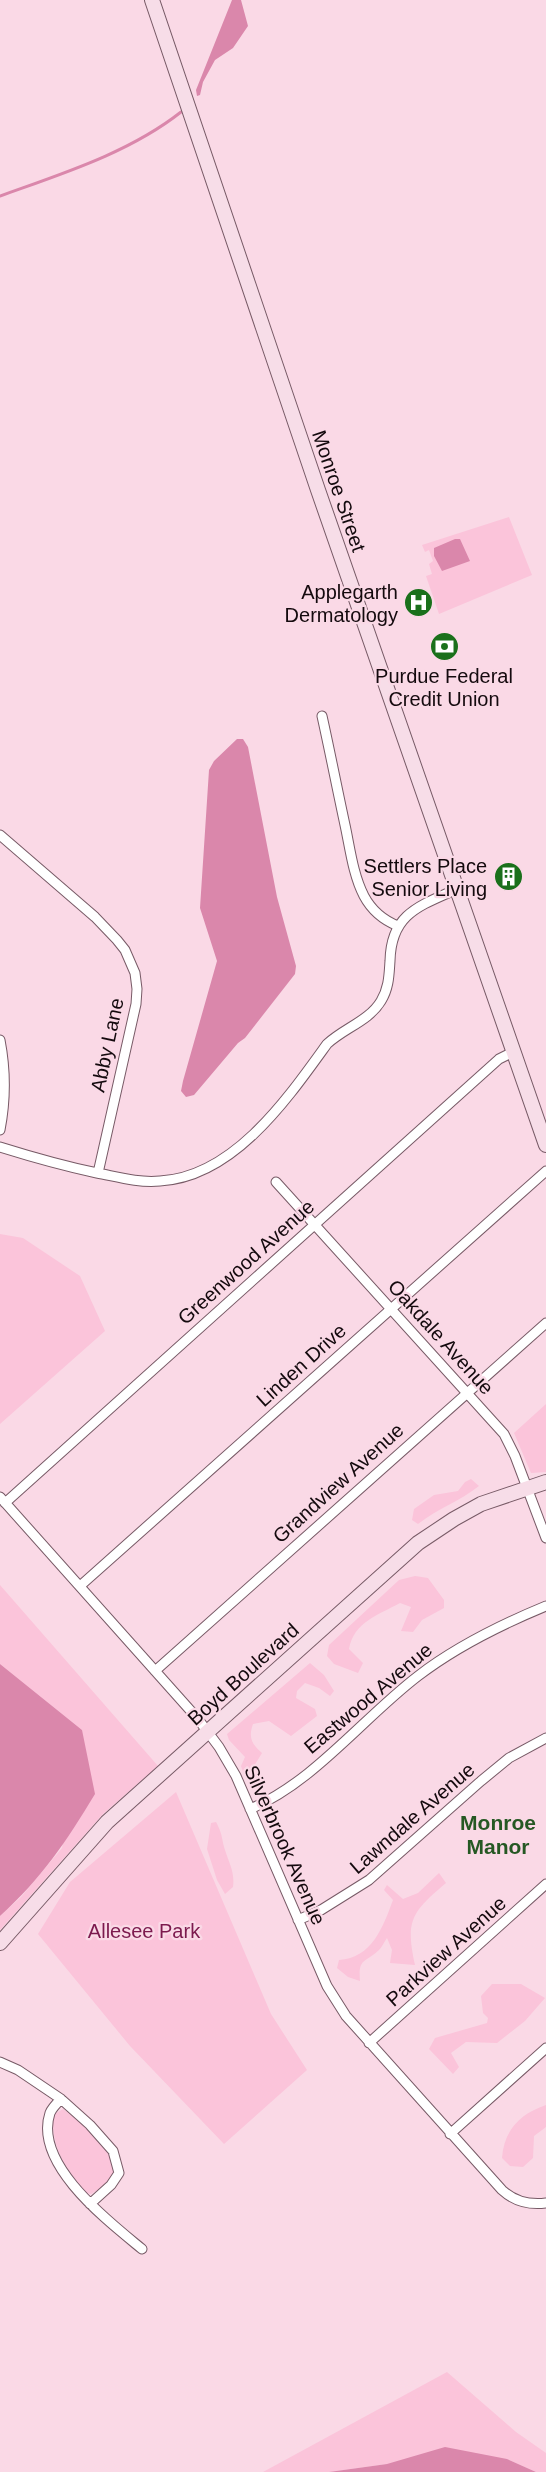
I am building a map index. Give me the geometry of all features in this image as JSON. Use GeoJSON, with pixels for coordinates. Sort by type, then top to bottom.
{"type":"FeatureCollection","features":[{"type":"Feature","properties":{"kind":"main road","name":"Monroe Street"},"geometry":{"type":"LineString","coordinates":[[152,0],[203,154],[546,1145]]}},
{"type":"Feature","properties":{"kind":"main road","name":"Boyd Boulevard"},"geometry":{"type":"LineString","coordinates":[[0,1942],[107,1822],[418,1544],[472,1509],[546,1482]]}},
{"type":"Feature","properties":{"kind":"street"},"geometry":{"type":"LineString","coordinates":[[322,716],[352,859],[364,897],[383,920],[398,926]]}},
{"type":"Feature","properties":{"kind":"street","name":"Abby Lane"},"geometry":{"type":"LineString","coordinates":[[0,835],[109,930],[125,950],[135,973],[136,1004],[98,1173]]}},
{"type":"Feature","properties":{"kind":"street"},"geometry":{"type":"LineString","coordinates":[[0,1147],[55,1164],[138,1181],[171,1180],[210,1166],[232,1153],[275,1114],[327,1044],[376,1009],[387,989],[394,932],[408,914],[431,900],[457,889]]}},
{"type":"Feature","properties":{"kind":"street"},"geometry":{"type":"LineString","coordinates":[[0,1040],[6,1087],[0,1130]]}},
{"type":"Feature","properties":{"kind":"street","name":"Greenwood Avenue"},"geometry":{"type":"LineString","coordinates":[[2,1500],[499,1059],[513,1052]]}},
{"type":"Feature","properties":{"kind":"street","name":"Linden Drive"},"geometry":{"type":"LineString","coordinates":[[80,1586],[546,1171]]}},
{"type":"Feature","properties":{"kind":"street","name":"Oakdale Avenue"},"geometry":{"type":"LineString","coordinates":[[276,1182],[504,1434],[515,1456],[546,1538]]}},
{"type":"Feature","properties":{"kind":"street","name":"Grandview Avenue"},"geometry":{"type":"LineString","coordinates":[[156,1671],[546,1323]]}},
{"type":"Feature","properties":{"kind":"street","name":"Silverbrook Avenue"},"geometry":{"type":"LineString","coordinates":[[2,1500],[208,1731],[236,1776],[298,1920],[336,2001],[369,2043],[506,2194],[532,2204],[546,2203]]}},
{"type":"Feature","properties":{"kind":"street","name":"Eastwood Avenue"},"geometry":{"type":"LineString","coordinates":[[250,1809],[290,1789],[388,1701],[450,1654],[476,1637],[546,1606]]}},
{"type":"Feature","properties":{"kind":"street","name":"Lawndale Avenue"},"geometry":{"type":"LineString","coordinates":[[298,1920],[321,1910],[369,1880],[509,1758],[546,1738]]}},
{"type":"Feature","properties":{"kind":"street","name":"Parkview Avenue"},"geometry":{"type":"LineString","coordinates":[[369,2043],[546,1884]]}},
{"type":"Feature","properties":{"kind":"street"},"geometry":{"type":"LineString","coordinates":[[450,2134],[546,2048]]}},
{"type":"Feature","properties":{"kind":"street"},"geometry":{"type":"LineString","coordinates":[[0,2062],[18,2070],[60,2099],[114,2151],[119,2174],[111,2185],[90,2204]]}},
{"type":"Feature","properties":{"kind":"street"},"geometry":{"type":"LineString","coordinates":[[60,2099],[50,2111],[49,2139],[60,2166],[76,2190],[142,2249]]}},
{"type":"Feature","properties":{"kind":"green space"},"geometry":{"type":"Polygon","coordinates":[[[509,517],[532,575],[439,614],[426,576],[432,574],[429,564],[433,561],[429,550],[425,552],[422,545],[509,517]]]}},
{"type":"Feature","properties":{"kind":"green space"},"geometry":{"type":"Polygon","coordinates":[[[0,1234],[23,1238],[80,1276],[105,1331],[0,1424],[0,1234]]]}},
{"type":"Feature","properties":{"kind":"green space"},"geometry":{"type":"Polygon","coordinates":[[[546,1404],[546,1472],[531,1473],[514,1433],[546,1404]]]}},
{"type":"Feature","properties":{"kind":"green space"},"geometry":{"type":"Polygon","coordinates":[[[471,1479],[479,1486],[418,1524],[412,1520],[414,1509],[434,1495],[458,1491],[465,1482],[471,1479]]]}},
{"type":"Feature","properties":{"kind":"green space"},"geometry":{"type":"Polygon","coordinates":[[[415,1576],[428,1578],[444,1600],[444,1608],[422,1620],[413,1632],[401,1631],[411,1607],[400,1603],[368,1620],[356,1632],[349,1649],[363,1663],[358,1673],[334,1664],[327,1656],[329,1645],[399,1580],[415,1576]]]}},
{"type":"Feature","properties":{"kind":"green space"},"geometry":{"type":"Polygon","coordinates":[[[0,1585],[158,1766],[103,1814],[0,1930],[0,1916],[21,1897],[62,1848],[82,1730],[0,1664],[0,1585]]]}},
{"type":"Feature","properties":{"kind":"green space"},"geometry":{"type":"Polygon","coordinates":[[[310,1663],[324,1675],[334,1691],[330,1696],[319,1688],[305,1683],[297,1691],[296,1698],[315,1709],[317,1716],[291,1736],[269,1721],[253,1724],[252,1740],[262,1753],[249,1774],[244,1775],[241,1766],[245,1757],[229,1740],[227,1734],[310,1663]]]}},
{"type":"Feature","properties":{"kind":"green space","name":"Allesee Park"},"geometry":{"type":"Polygon","coordinates":[[[176,1792],[271,2014],[307,2070],[224,2144],[130,2046],[38,1934],[70,1882],[176,1792]]]}},
{"type":"Feature","properties":{"kind":"green space"},"geometry":{"type":"Polygon","coordinates":[[[216,1822],[233,1877],[233,1887],[225,1894],[217,1880],[207,1849],[211,1823],[216,1822]]]}},
{"type":"Feature","properties":{"kind":"green space"},"geometry":{"type":"Polygon","coordinates":[[[439,1873],[446,1883],[425,1902],[411,1927],[415,1965],[390,1963],[392,1950],[387,1938],[379,1950],[361,1965],[360,1981],[348,1977],[337,1968],[339,1960],[360,1954],[375,1939],[393,1900],[384,1890],[387,1885],[403,1899],[418,1893],[439,1873]]]}},
{"type":"Feature","properties":{"kind":"green space"},"geometry":{"type":"Polygon","coordinates":[[[492,1984],[521,1984],[545,1998],[525,2021],[497,2043],[466,2042],[451,2053],[459,2067],[453,2074],[429,2049],[435,2038],[487,2023],[488,2018],[483,2013],[481,1996],[492,1984]]]}},
{"type":"Feature","properties":{"kind":"green space"},"geometry":{"type":"Polygon","coordinates":[[[546,2105],[546,2127],[534,2136],[533,2158],[523,2167],[510,2166],[502,2158],[503,2148],[510,2131],[521,2118],[546,2105]]]}},
{"type":"Feature","properties":{"kind":"green space"},"geometry":{"type":"Polygon","coordinates":[[[63,2109],[89,2130],[112,2161],[113,2171],[110,2180],[91,2194],[86,2193],[57,2148],[53,2115],[63,2109]]]}},
{"type":"Feature","properties":{"kind":"green space"},"geometry":{"type":"Polygon","coordinates":[[[447,2372],[516,2432],[546,2453],[546,2472],[536,2472],[507,2459],[387,2464],[329,2472],[263,2472],[447,2372]]]}},
{"type":"Feature","properties":{"kind":"shaded area"},"geometry":{"type":"Polygon","coordinates":[[[232,0],[241,0],[248,26],[233,48],[215,60],[203,82],[200,95],[197,96],[196,90],[232,0]]]}},
{"type":"Feature","properties":{"kind":"shaded area"},"geometry":{"type":"Polygon","coordinates":[[[460,539],[470,561],[442,571],[434,556],[434,548],[460,539]]]}},
{"type":"Feature","properties":{"kind":"shaded area"},"geometry":{"type":"Polygon","coordinates":[[[237,739],[243,739],[248,747],[277,897],[296,966],[295,974],[245,1038],[238,1043],[194,1095],[186,1097],[181,1091],[183,1081],[217,961],[200,908],[209,770],[214,761],[237,739]]]}},
{"type":"Feature","properties":{"kind":"shaded area"},"geometry":{"type":"Polygon","coordinates":[[[0,1664],[82,1730],[95,1794],[52,1859],[28,1888],[0,1916],[0,1664]]]}},
{"type":"Feature","properties":{"kind":"shaded area"},"geometry":{"type":"Polygon","coordinates":[[[445,2447],[507,2459],[536,2472],[329,2472],[387,2464],[445,2447]]]}},
{"type":"Feature","properties":{"kind":"waterway"},"geometry":{"type":"LineString","coordinates":[[0,196],[117,151],[181,112]]}},
{"type":"Feature","properties":{"kind":"place","name":"Applegarth Dermatology"},"geometry":{"type":"Point","coordinates":[419,603]}},
{"type":"Feature","properties":{"kind":"place","name":"Purdue Federal Credit Union"},"geometry":{"type":"Point","coordinates":[444,646]}},
{"type":"Feature","properties":{"kind":"place","name":"Settlers Place Senior Living"},"geometry":{"type":"Point","coordinates":[508,877]}},
{"type":"Feature","properties":{"kind":"district","name":"Monroe Manor"},"geometry":{"type":"Point","coordinates":[498,1835]}}]}
